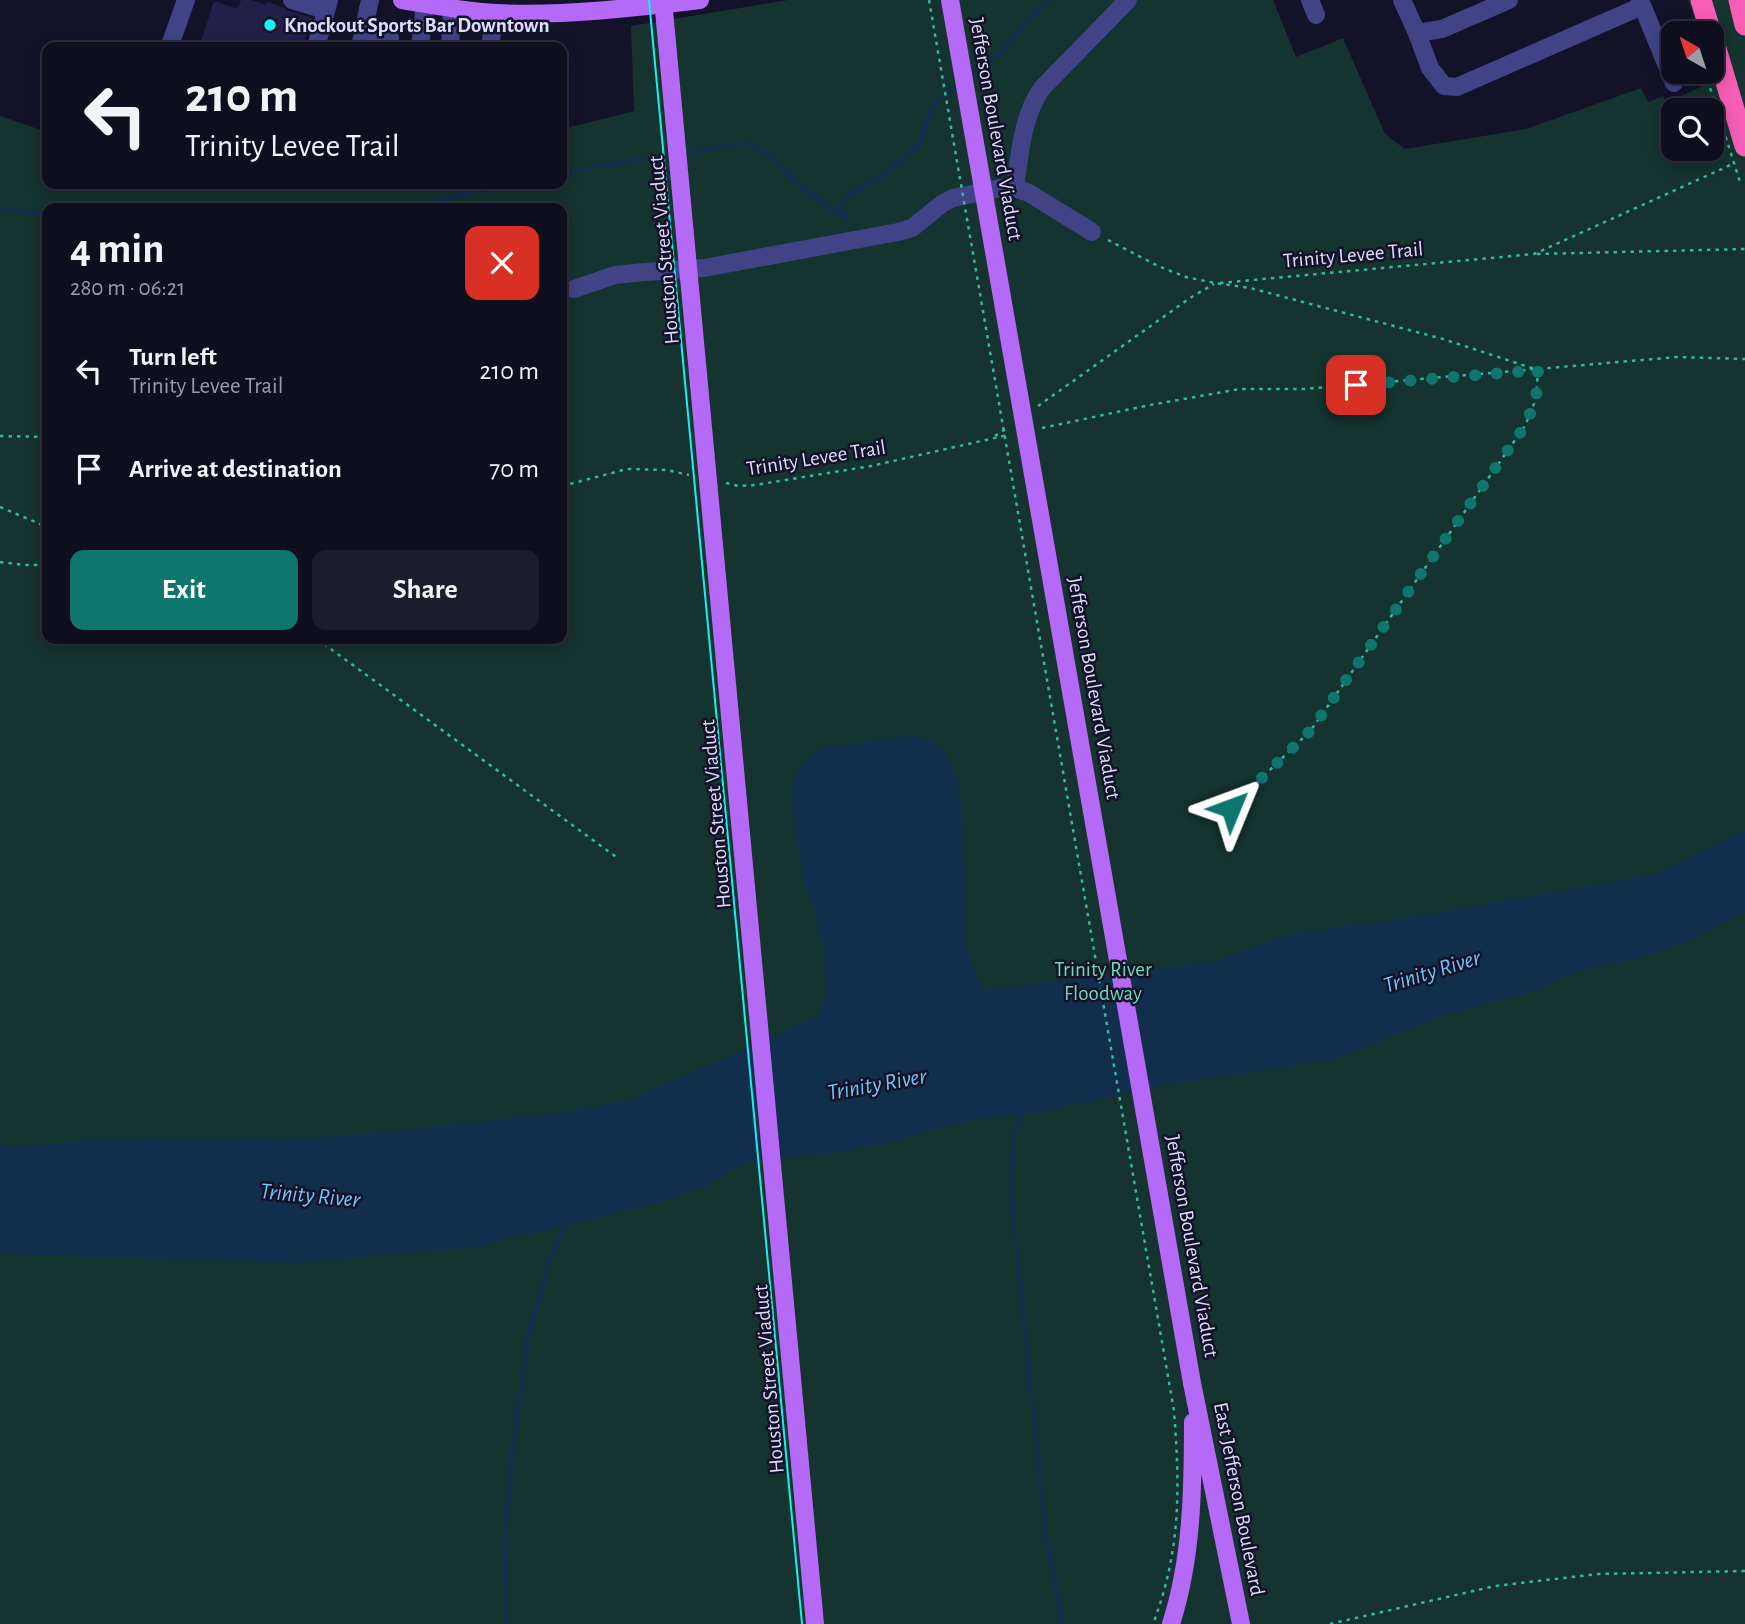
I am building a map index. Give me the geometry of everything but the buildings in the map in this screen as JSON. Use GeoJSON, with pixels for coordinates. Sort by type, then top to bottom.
{"type":"FeatureCollection","features":[{"type":"Feature","properties":{"kind":"highway"},"geometry":{"type":"LineString","coordinates":[[1701,0],[1707,21]]}},
{"type":"Feature","properties":{"kind":"highway"},"geometry":{"type":"LineString","coordinates":[[1739,0],[1745,25]]}},
{"type":"Feature","properties":{"kind":"highway"},"geometry":{"type":"LineString","coordinates":[[1724,77],[1745,146]]}},
{"type":"Feature","properties":{"kind":"main road"},"geometry":{"type":"LineString","coordinates":[[402,0],[425,4],[452,4],[495,13],[554,14],[619,10],[700,0]]}},
{"type":"Feature","properties":{"kind":"main road","name":"Houston Street Viaduct"},"geometry":{"type":"LineString","coordinates":[[663,0],[815,1624]]}},
{"type":"Feature","properties":{"kind":"main road","name":"Jefferson Boulevard Viaduct"},"geometry":{"type":"LineString","coordinates":[[950,0],[1192,1383]]}},
{"type":"Feature","properties":{"kind":"main road"},"geometry":{"type":"LineString","coordinates":[[1171,1624],[1184,1571],[1193,1495],[1192,1383]]}},
{"type":"Feature","properties":{"kind":"main road","name":"East Jefferson Boulevard"},"geometry":{"type":"LineString","coordinates":[[1192,1383],[1241,1624]]}},
{"type":"Feature","properties":{"kind":"lane"},"geometry":{"type":"LineString","coordinates":[[171,42],[186,0]]}},
{"type":"Feature","properties":{"kind":"lane"},"geometry":{"type":"LineString","coordinates":[[292,0],[327,5],[317,42]]}},
{"type":"Feature","properties":{"kind":"lane"},"geometry":{"type":"LineString","coordinates":[[370,0],[361,40],[390,38],[389,42]]}},
{"type":"Feature","properties":{"kind":"lane"},"geometry":{"type":"LineString","coordinates":[[1015,188],[1026,123],[1035,97],[1128,0]]}},
{"type":"Feature","properties":{"kind":"lane"},"geometry":{"type":"LineString","coordinates":[[1402,0],[1430,68],[1444,86],[1457,87],[1641,3],[1661,51]]}},
{"type":"Feature","properties":{"kind":"lane"},"geometry":{"type":"LineString","coordinates":[[1417,33],[1442,29],[1509,0]]}},
{"type":"Feature","properties":{"kind":"lane"},"geometry":{"type":"LineString","coordinates":[[421,42],[425,4]]}},
{"type":"Feature","properties":{"kind":"lane"},"geometry":{"type":"LineString","coordinates":[[450,42],[452,4]]}},
{"type":"Feature","properties":{"kind":"lane"},"geometry":{"type":"LineString","coordinates":[[491,42],[495,13]]}},
{"type":"Feature","properties":{"kind":"lane"},"geometry":{"type":"LineString","coordinates":[[574,289],[615,275],[704,268],[898,233],[912,228],[953,198],[1000,188],[1015,188],[1029,193],[1092,232]]}},
{"type":"Feature","properties":{"kind":"path"},"geometry":{"type":"LineString","coordinates":[[929,0],[1174,1411],[1178,1513],[1173,1556],[1153,1624]]}},
{"type":"Feature","properties":{"kind":"path"},"geometry":{"type":"LineString","coordinates":[[1709,84],[1741,185]]}},
{"type":"Feature","properties":{"kind":"path","name":"Trinity Levee Trail"},"geometry":{"type":"LineString","coordinates":[[1037,407],[1215,283],[1534,254],[1745,159]]}},
{"type":"Feature","properties":{"kind":"path"},"geometry":{"type":"LineString","coordinates":[[1092,232],[1158,266],[1186,277],[1250,288],[1430,335],[1538,370]]}},
{"type":"Feature","properties":{"kind":"path"},"geometry":{"type":"LineString","coordinates":[[1534,254],[1745,249]]}},
{"type":"Feature","properties":{"kind":"path"},"geometry":{"type":"LineString","coordinates":[[1032,430],[1240,388],[1304,389],[1676,357],[1745,359]]}},
{"type":"Feature","properties":{"kind":"path"},"geometry":{"type":"LineString","coordinates":[[1231,808],[1311,730],[1525,426],[1536,399],[1538,370]]}},
{"type":"Feature","properties":{"kind":"path","name":"Trinity Levee Trail"},"geometry":{"type":"LineString","coordinates":[[993,438],[1015,423]]}},
{"type":"Feature","properties":{"kind":"path","name":"Trinity Levee Trail"},"geometry":{"type":"LineString","coordinates":[[727,483],[739,486],[755,485],[859,469],[1019,433]]}},
{"type":"Feature","properties":{"kind":"path"},"geometry":{"type":"LineString","coordinates":[[0,436],[42,437]]}},
{"type":"Feature","properties":{"kind":"path"},"geometry":{"type":"LineString","coordinates":[[567,485],[627,469],[667,470],[691,475]]}},
{"type":"Feature","properties":{"kind":"path"},"geometry":{"type":"LineString","coordinates":[[0,507],[42,525]]}},
{"type":"Feature","properties":{"kind":"path"},"geometry":{"type":"LineString","coordinates":[[0,562],[42,565]]}},
{"type":"Feature","properties":{"kind":"path"},"geometry":{"type":"LineString","coordinates":[[324,644],[619,859]]}},
{"type":"Feature","properties":{"kind":"path"},"geometry":{"type":"LineString","coordinates":[[1330,1624],[1495,1586],[1598,1574],[1745,1571]]}},
{"type":"Feature","properties":{"kind":"green space","name":"Trinity River Floodway"},"geometry":{"type":"Polygon","coordinates":[[[788,0],[1273,0],[1296,57],[1343,38],[1385,134],[1405,149],[1526,129],[1641,88],[1648,102],[1663,96],[1664,98],[1661,98],[1661,161],[1724,161],[1724,98],[1677,98],[1707,84],[1724,84],[1724,21],[1696,21],[1688,0],[1745,0],[1745,1624],[0,1624],[0,116],[42,130],[42,189],[567,189],[567,128],[634,111],[631,26],[788,0]]]}},
{"type":"Feature","properties":{"kind":"water","name":"Trinity River"},"geometry":{"type":"Polygon","coordinates":[[[911,735],[936,743],[948,757],[956,778],[964,835],[966,940],[984,990],[1215,962],[1283,936],[1412,917],[1655,874],[1745,830],[1745,912],[1692,940],[1648,956],[1584,970],[1523,994],[1438,1017],[1337,1059],[1164,1085],[1033,1114],[984,1117],[882,1144],[840,1152],[743,1163],[707,1186],[647,1206],[474,1247],[298,1263],[0,1254],[0,1144],[12,1147],[92,1140],[290,1139],[392,1132],[578,1110],[632,1099],[819,1016],[825,999],[824,953],[801,864],[791,803],[793,779],[804,762],[819,749],[911,735]]]}},
{"type":"Feature","properties":{"kind":"waterway"},"geometry":{"type":"LineString","coordinates":[[969,77],[999,55],[1041,6],[1053,0]]}},
{"type":"Feature","properties":{"kind":"waterway"},"geometry":{"type":"LineString","coordinates":[[846,220],[840,206],[851,193],[885,173],[919,145],[934,103],[961,83]]}},
{"type":"Feature","properties":{"kind":"waterway"},"geometry":{"type":"LineString","coordinates":[[567,171],[747,143],[771,157],[793,180],[845,219]]}},
{"type":"Feature","properties":{"kind":"waterway"},"geometry":{"type":"LineString","coordinates":[[426,203],[487,189]]}},
{"type":"Feature","properties":{"kind":"waterway"},"geometry":{"type":"LineString","coordinates":[[0,209],[42,213]]}},
{"type":"Feature","properties":{"kind":"waterway"},"geometry":{"type":"LineString","coordinates":[[1022,1111],[1014,1135],[1011,1193],[1046,1536],[1063,1624]]}},
{"type":"Feature","properties":{"kind":"waterway"},"geometry":{"type":"LineString","coordinates":[[506,1624],[504,1537],[528,1337],[549,1262],[566,1222]]}},
{"type":"Feature","properties":{"kind":"tram line"},"geometry":{"type":"LineString","coordinates":[[649,0],[802,1624]]}},
{"type":"Feature","properties":{"kind":"place","name":"Knockout Sports Bar Downtown"},"geometry":{"type":"Point","coordinates":[270,25]}},
{"type":"Feature","properties":{"kind":"route"},"geometry":{"type":"LineString","coordinates":[[1231,808],[1311,730],[1525,426],[1536,399],[1538,370],[1356,385]]}}]}
